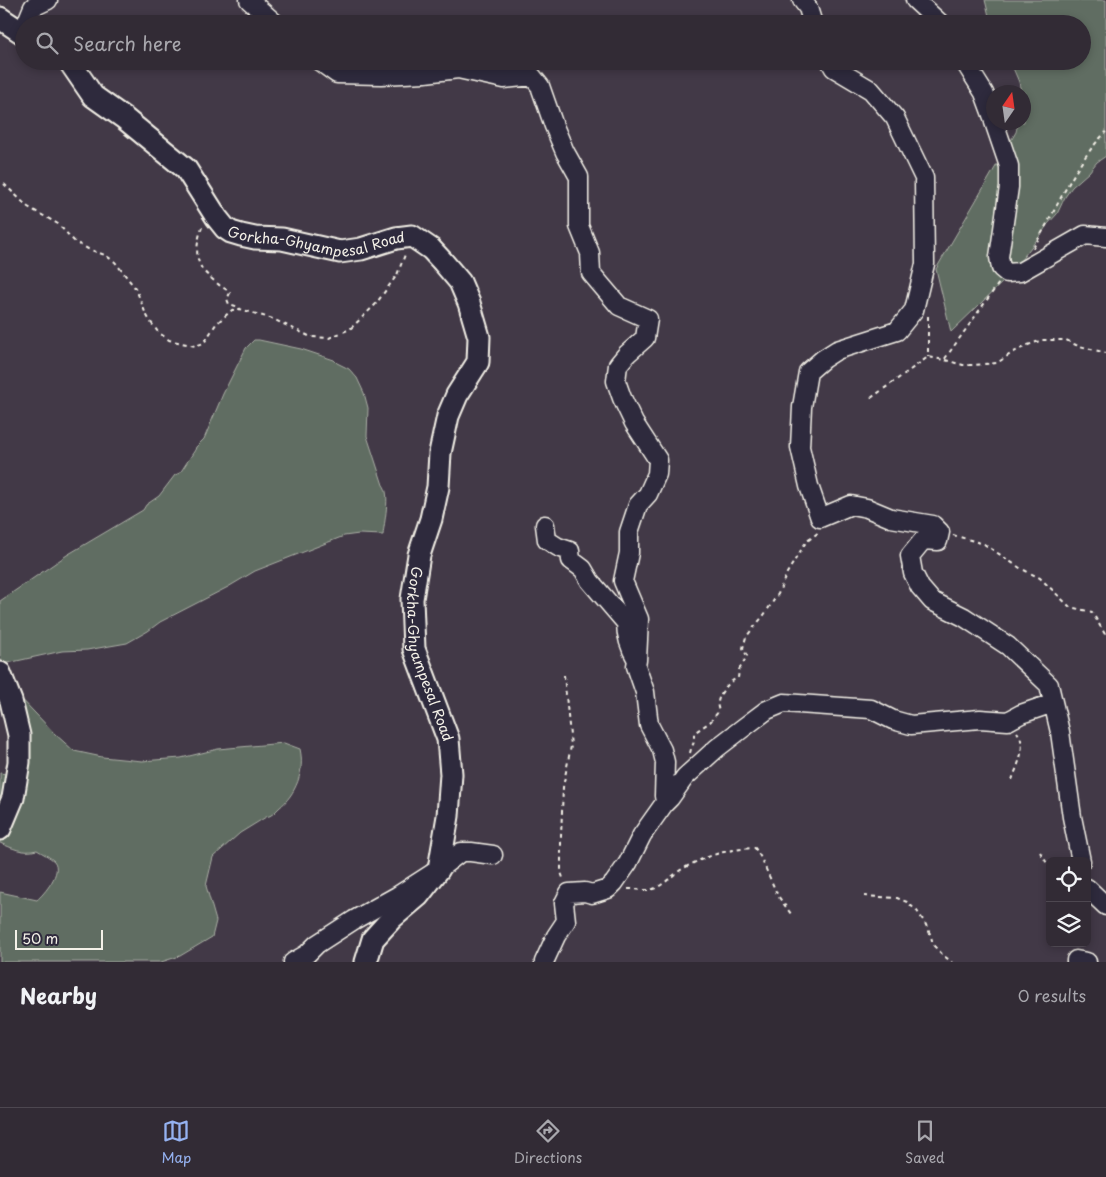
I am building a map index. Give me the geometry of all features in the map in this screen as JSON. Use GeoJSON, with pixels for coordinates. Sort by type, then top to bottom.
{"type":"FeatureCollection","features":[{"type":"Feature","properties":{"kind":"main road"},"geometry":{"type":"LineString","coordinates":[[0,18],[15,26]]}},
{"type":"Feature","properties":{"kind":"main road","name":"Gorkha-Ghyampesal Road"},"geometry":{"type":"LineString","coordinates":[[75,70],[93,96],[124,118],[186,169],[217,218],[231,232],[255,238],[282,239],[340,252],[361,249],[396,238],[412,236],[431,249],[443,262],[460,282],[469,303],[479,336],[478,362],[457,395],[448,416],[440,453],[438,487],[419,555],[412,599],[414,650],[448,738],[451,774],[448,816],[439,869],[418,896],[392,918],[373,939],[366,962]]}},
{"type":"Feature","properties":{"kind":"main road"},"geometry":{"type":"LineString","coordinates":[[0,673],[11,701],[19,735],[19,762],[13,798],[0,829]]}},
{"type":"Feature","properties":{"kind":"street"},"geometry":{"type":"LineString","coordinates":[[30,15],[33,6],[48,0]]}},
{"type":"Feature","properties":{"kind":"street"},"geometry":{"type":"LineString","coordinates":[[249,0],[266,15]]}},
{"type":"Feature","properties":{"kind":"street"},"geometry":{"type":"LineString","coordinates":[[802,0],[808,8],[810,15]]}},
{"type":"Feature","properties":{"kind":"street"},"geometry":{"type":"LineString","coordinates":[[915,0],[931,15]]}},
{"type":"Feature","properties":{"kind":"street"},"geometry":{"type":"LineString","coordinates":[[331,70],[337,74],[390,75],[450,70]]}},
{"type":"Feature","properties":{"kind":"street"},"geometry":{"type":"LineString","coordinates":[[463,70],[504,79],[532,76],[540,86],[557,134],[579,177],[579,226],[590,253],[591,273],[619,306],[648,319],[645,338],[618,365],[616,381],[634,423],[658,460],[657,474],[648,494],[638,504],[629,532],[629,553],[623,581],[639,620],[636,666],[645,692],[649,725],[662,750],[665,762],[664,796],[670,798]]}},
{"type":"Feature","properties":{"kind":"street"},"geometry":{"type":"LineString","coordinates":[[837,70],[871,90],[895,118],[924,178],[925,264],[914,310],[897,331],[837,350],[808,372],[802,407],[800,448],[809,486],[820,518],[851,505],[867,508],[891,518],[933,525],[940,532],[938,541],[923,540],[910,556],[913,573],[920,587],[932,601],[964,617],[1008,646],[1048,685],[1060,732],[1072,817],[1080,857]]}},
{"type":"Feature","properties":{"kind":"street"},"geometry":{"type":"LineString","coordinates":[[970,70],[986,99]]}},
{"type":"Feature","properties":{"kind":"street"},"geometry":{"type":"LineString","coordinates":[[997,130],[1009,166],[1009,187],[999,257],[1001,268],[1006,274],[1020,272],[1085,236],[1106,237]]}},
{"type":"Feature","properties":{"kind":"street"},"geometry":{"type":"LineString","coordinates":[[545,525],[547,540],[558,547],[570,551],[572,560],[583,569],[590,581],[626,624],[626,633],[637,660]]}},
{"type":"Feature","properties":{"kind":"street"},"geometry":{"type":"LineString","coordinates":[[544,962],[556,936],[566,921],[564,903],[569,893],[585,892],[592,894],[608,889],[628,863],[642,835],[685,777],[717,748],[767,710],[784,703],[870,709],[893,720],[911,725],[980,718],[1008,721],[1021,714],[1053,704]]}},
{"type":"Feature","properties":{"kind":"street"},"geometry":{"type":"LineString","coordinates":[[293,962],[354,920],[397,896],[439,869],[461,852],[493,855]]}},
{"type":"Feature","properties":{"kind":"street"},"geometry":{"type":"LineString","coordinates":[[1091,892],[1106,906]]}},
{"type":"Feature","properties":{"kind":"street"},"geometry":{"type":"LineString","coordinates":[[1076,962],[1076,960],[1087,962]]}},
{"type":"Feature","properties":{"kind":"path"},"geometry":{"type":"LineString","coordinates":[[1032,248],[1079,167],[1094,144],[1106,132]]}},
{"type":"Feature","properties":{"kind":"path"},"geometry":{"type":"LineString","coordinates":[[4,184],[28,207],[58,224],[75,242],[105,255],[114,262],[136,289],[150,321],[158,332],[169,340],[195,346],[204,343],[216,324],[232,310],[240,310],[273,319],[311,337],[329,338],[350,329],[375,305],[397,275],[412,236]]}},
{"type":"Feature","properties":{"kind":"path"},"geometry":{"type":"LineString","coordinates":[[202,227],[199,237],[199,264],[219,285],[227,288],[230,293],[227,299],[229,304],[239,307],[240,310]]}},
{"type":"Feature","properties":{"kind":"path"},"geometry":{"type":"LineString","coordinates":[[944,360],[1006,274]]}},
{"type":"Feature","properties":{"kind":"path"},"geometry":{"type":"LineString","coordinates":[[871,398],[928,357],[974,366],[997,363],[1012,352],[1042,340],[1066,340],[1076,345],[1106,353]]}},
{"type":"Feature","properties":{"kind":"path"},"geometry":{"type":"LineString","coordinates":[[685,777],[690,749],[694,742],[694,733],[710,722],[719,711],[718,701],[727,685],[733,679],[738,678],[739,670],[747,656],[743,648],[746,636],[764,615],[778,594],[787,573],[806,542],[820,531],[814,523],[820,518]]}},
{"type":"Feature","properties":{"kind":"path"},"geometry":{"type":"LineString","coordinates":[[940,532],[984,544],[1020,568],[1040,578],[1070,607],[1092,612],[1106,636]]}},
{"type":"Feature","properties":{"kind":"path"},"geometry":{"type":"LineString","coordinates":[[564,675],[571,746],[563,787],[560,836],[561,872],[569,893]]}},
{"type":"Feature","properties":{"kind":"path"},"geometry":{"type":"LineString","coordinates":[[1008,721],[1021,737],[1022,752],[1012,780]]}},
{"type":"Feature","properties":{"kind":"path"},"geometry":{"type":"LineString","coordinates":[[614,883],[628,888],[650,890],[663,884],[682,869],[709,856],[736,849],[754,848],[761,858],[778,896],[791,914]]}},
{"type":"Feature","properties":{"kind":"path"},"geometry":{"type":"LineString","coordinates":[[1040,852],[1046,862]]}},
{"type":"Feature","properties":{"kind":"path"},"geometry":{"type":"LineString","coordinates":[[864,896],[897,898],[907,902],[917,911],[925,923],[931,936],[932,945],[952,962]]}},
{"type":"Feature","properties":{"kind":"green space"},"geometry":{"type":"Polygon","coordinates":[[[985,0],[1106,0],[1106,156],[1097,162],[1072,187],[1057,214],[1007,278],[951,332],[936,269],[1016,130],[1031,130],[1031,85],[1020,85],[1014,70],[1091,70],[1091,15],[989,15],[985,0]]]}},
{"type":"Feature","properties":{"kind":"green space"},"geometry":{"type":"Polygon","coordinates":[[[254,340],[301,349],[334,360],[349,369],[357,378],[368,408],[367,436],[387,495],[383,535],[359,534],[344,536],[255,571],[160,622],[127,643],[87,650],[62,651],[3,664],[0,657],[0,601],[67,555],[143,510],[146,505],[159,496],[175,475],[180,473],[196,447],[204,439],[223,394],[246,348],[254,340]]]}},
{"type":"Feature","properties":{"kind":"green space"},"geometry":{"type":"Polygon","coordinates":[[[14,691],[74,751],[102,757],[142,761],[181,758],[218,749],[284,743],[300,749],[300,774],[290,796],[273,814],[240,833],[213,857],[206,886],[216,921],[212,937],[180,956],[161,962],[0,962],[0,892],[37,900],[44,893],[56,871],[54,861],[37,850],[22,851],[0,843],[0,838],[25,778],[14,691]]]}},
{"type":"Feature","properties":{"kind":"green space"},"geometry":{"type":"Polygon","coordinates":[[[0,773],[12,775],[0,814],[0,773]]]}}]}
